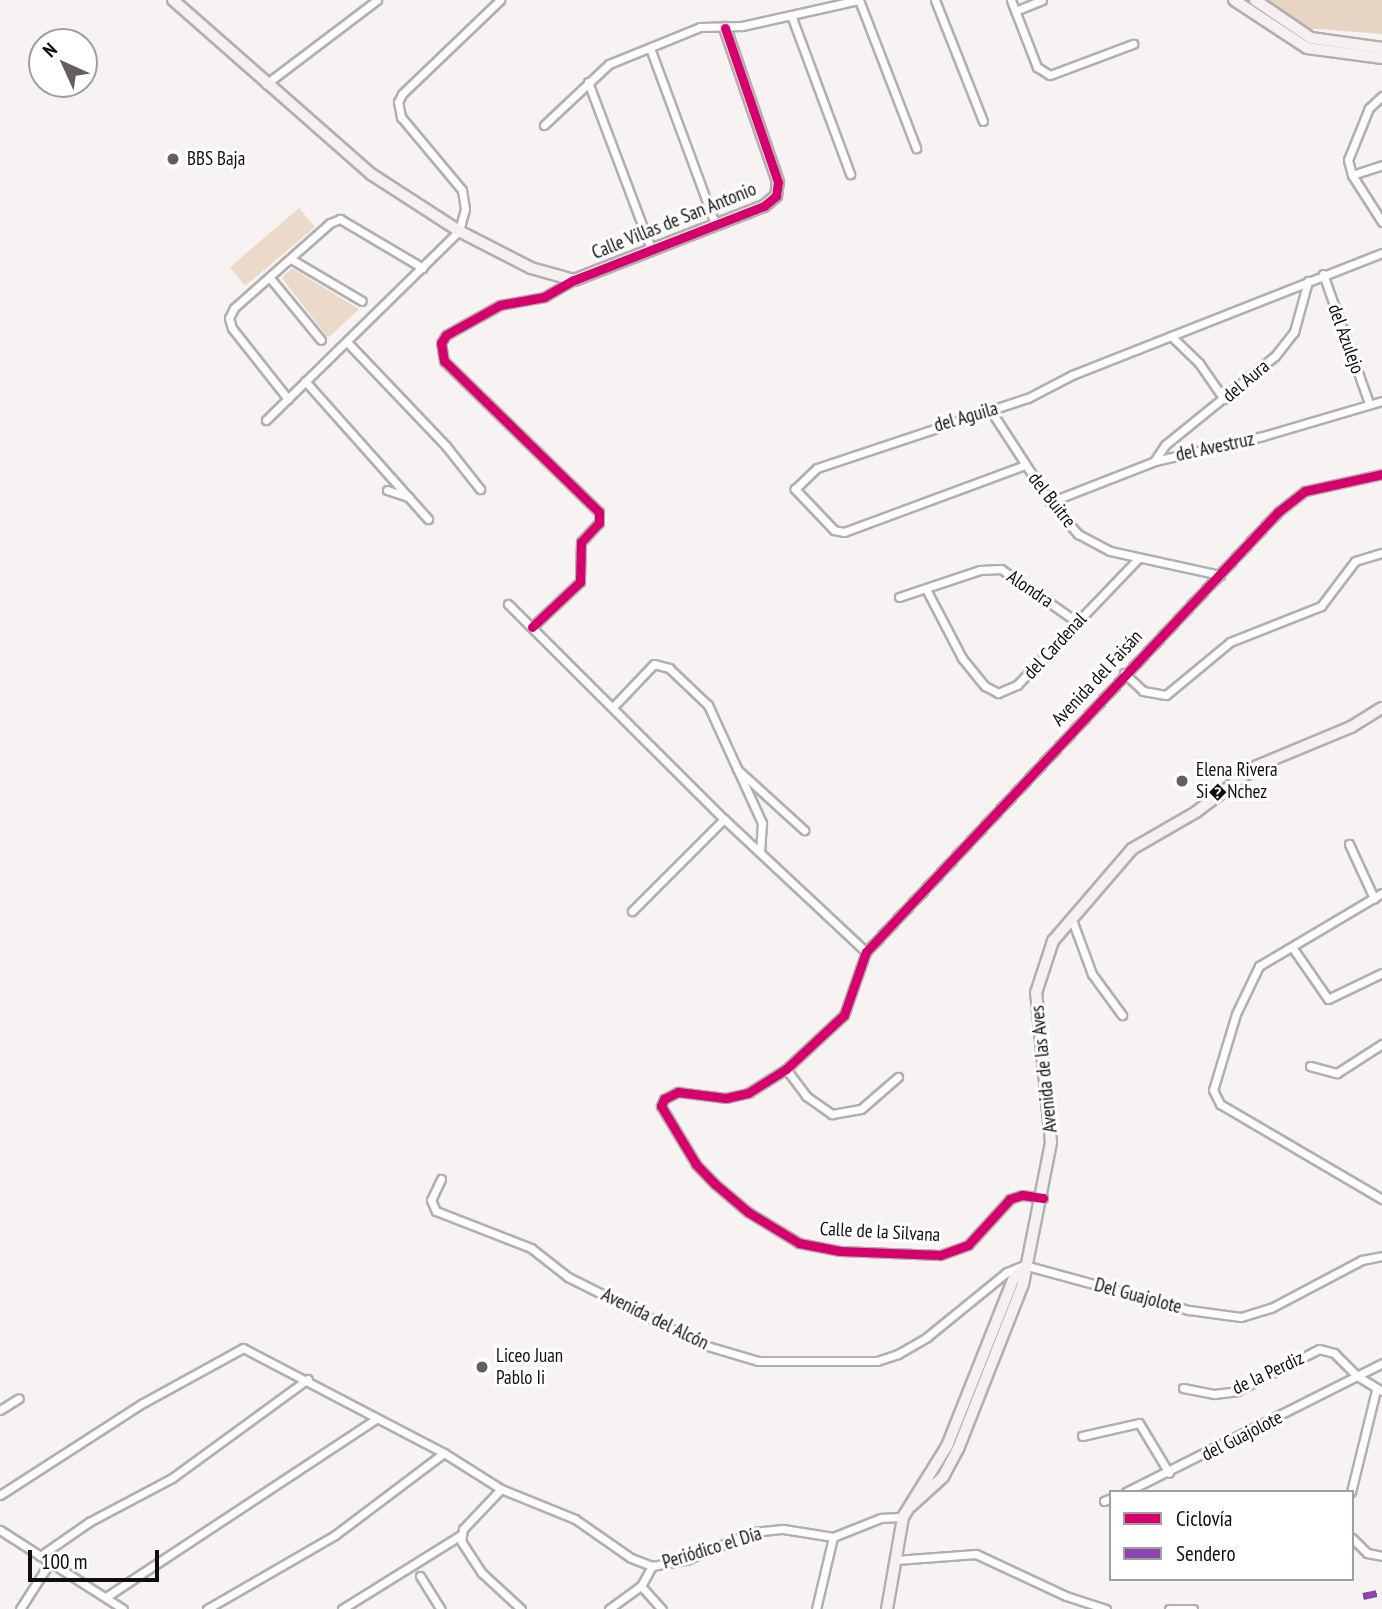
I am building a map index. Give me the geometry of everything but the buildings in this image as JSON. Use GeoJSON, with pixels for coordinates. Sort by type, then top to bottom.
{"type":"FeatureCollection","features":[{"type":"Feature","properties":{"kind":"street","name":"Calle Villas de San Antonio"},"geometry":{"type":"LineString","coordinates":[[173,0],[371,174],[459,231],[531,268],[574,280],[764,206],[776,196],[778,182],[725,28]]}},
{"type":"Feature","properties":{"kind":"street"},"geometry":{"type":"LineString","coordinates":[[267,84],[377,0]]}},
{"type":"Feature","properties":{"kind":"street"},"geometry":{"type":"LineString","coordinates":[[266,420],[459,231],[465,209],[462,190],[401,117],[398,102],[500,0]]}},
{"type":"Feature","properties":{"kind":"street"},"geometry":{"type":"LineString","coordinates":[[544,125],[609,64],[700,27],[725,28],[859,0],[916,148]]}},
{"type":"Feature","properties":{"kind":"street"},"geometry":{"type":"LineString","coordinates":[[935,0],[983,121]]}},
{"type":"Feature","properties":{"kind":"street"},"geometry":{"type":"LineString","coordinates":[[1011,0],[1037,67],[1050,75],[1133,44]]}},
{"type":"Feature","properties":{"kind":"street"},"geometry":{"type":"LineString","coordinates":[[1015,11],[1042,0]]}},
{"type":"Feature","properties":{"kind":"street"},"geometry":{"type":"LineString","coordinates":[[1234,0],[1307,48],[1382,58]]}},
{"type":"Feature","properties":{"kind":"street"},"geometry":{"type":"LineString","coordinates":[[1255,0],[1311,38],[1382,48]]}},
{"type":"Feature","properties":{"kind":"street"},"geometry":{"type":"LineString","coordinates":[[790,15],[850,174]]}},
{"type":"Feature","properties":{"kind":"street"},"geometry":{"type":"LineString","coordinates":[[650,48],[715,225]]}},
{"type":"Feature","properties":{"kind":"street"},"geometry":{"type":"LineString","coordinates":[[588,82],[651,249]]}},
{"type":"Feature","properties":{"kind":"street"},"geometry":{"type":"LineString","coordinates":[[1382,96],[1369,108],[1351,145],[1352,175],[1382,222]]}},
{"type":"Feature","properties":{"kind":"street"},"geometry":{"type":"LineString","coordinates":[[1352,175],[1382,165]]}},
{"type":"Feature","properties":{"kind":"street"},"geometry":{"type":"LineString","coordinates":[[288,399],[229,318],[270,278],[330,223],[340,219],[423,268]]}},
{"type":"Feature","properties":{"kind":"street","name":"del Aguila"},"geometry":{"type":"LineString","coordinates":[[1025,465],[844,532],[834,530],[795,489],[817,468],[991,411],[1323,274],[1382,253]]}},
{"type":"Feature","properties":{"kind":"street"},"geometry":{"type":"LineString","coordinates":[[291,259],[362,301]]}},
{"type":"Feature","properties":{"kind":"street","name":"del Azulejo"},"geometry":{"type":"LineString","coordinates":[[1323,274],[1369,403]]}},
{"type":"Feature","properties":{"kind":"street"},"geometry":{"type":"LineString","coordinates":[[270,278],[321,340]]}},
{"type":"Feature","properties":{"kind":"street"},"geometry":{"type":"LineString","coordinates":[[532,627],[580,582],[581,542],[599,523],[599,512],[443,361],[442,343],[446,335],[500,305],[544,297],[574,280]]}},
{"type":"Feature","properties":{"kind":"street","name":"del Aura"},"geometry":{"type":"LineString","coordinates":[[1154,461],[1165,445],[1275,356],[1294,332],[1308,281]]}},
{"type":"Feature","properties":{"kind":"street"},"geometry":{"type":"LineString","coordinates":[[1171,336],[1199,363],[1224,399]]}},
{"type":"Feature","properties":{"kind":"street"},"geometry":{"type":"LineString","coordinates":[[347,342],[446,446],[480,489]]}},
{"type":"Feature","properties":{"kind":"street"},"geometry":{"type":"LineString","coordinates":[[305,381],[428,519]]}},
{"type":"Feature","properties":{"kind":"street","name":"del Avestruz"},"geometry":{"type":"LineString","coordinates":[[1050,502],[1154,461],[1264,436],[1382,401]]}},
{"type":"Feature","properties":{"kind":"street","name":"del Buitre"},"geometry":{"type":"LineString","coordinates":[[991,411],[1050,502],[1093,544],[1138,559],[1220,575]]}},
{"type":"Feature","properties":{"kind":"street","name":"Avenida del Faisán"},"geometry":{"type":"LineString","coordinates":[[866,952],[1124,673],[1291,499],[1305,491],[1382,474]]}},
{"type":"Feature","properties":{"kind":"street"},"geometry":{"type":"LineString","coordinates":[[387,490],[410,498]]}},
{"type":"Feature","properties":{"kind":"street"},"geometry":{"type":"LineString","coordinates":[[1124,673],[1143,691],[1166,695],[1230,642],[1321,606],[1355,561],[1382,553]]}},
{"type":"Feature","properties":{"kind":"street","name":"del Cardenal"},"geometry":{"type":"LineString","coordinates":[[926,589],[962,658],[985,686],[998,693],[1017,685],[1138,559]]}},
{"type":"Feature","properties":{"kind":"street","name":"Alondra"},"geometry":{"type":"LineString","coordinates":[[899,597],[980,570],[1001,569],[1077,622]]}},
{"type":"Feature","properties":{"kind":"street"},"geometry":{"type":"LineString","coordinates":[[508,604],[724,819],[760,850],[844,935],[866,952]]}},
{"type":"Feature","properties":{"kind":"street"},"geometry":{"type":"LineString","coordinates":[[613,707],[654,664],[662,663],[708,705],[762,823],[760,850]]}},
{"type":"Feature","properties":{"kind":"street","name":"Avenida de las Aves"},"geometry":{"type":"LineString","coordinates":[[903,1517],[911,1506],[943,1477],[958,1449],[1023,1284],[1023,1268],[1044,1198],[1052,1117],[1036,993],[1053,942],[1071,917],[1132,849],[1196,812],[1257,765],[1351,727],[1382,708]]}},
{"type":"Feature","properties":{"kind":"street"},"geometry":{"type":"LineString","coordinates":[[734,766],[804,830]]}},
{"type":"Feature","properties":{"kind":"street"},"geometry":{"type":"LineString","coordinates":[[632,911],[724,819]]}},
{"type":"Feature","properties":{"kind":"street"},"geometry":{"type":"LineString","coordinates":[[1349,844],[1374,898]]}},
{"type":"Feature","properties":{"kind":"street"},"geometry":{"type":"LineString","coordinates":[[1382,893],[1265,961],[1253,974],[1218,1067],[1214,1097],[1282,1143],[1382,1199]]}},
{"type":"Feature","properties":{"kind":"street"},"geometry":{"type":"LineString","coordinates":[[1071,917],[1092,974],[1122,1015]]}},
{"type":"Feature","properties":{"kind":"street"},"geometry":{"type":"LineString","coordinates":[[1292,947],[1328,999],[1382,973]]}},
{"type":"Feature","properties":{"kind":"street","name":"Calle de la Silvana"},"geometry":{"type":"LineString","coordinates":[[866,952],[844,1015],[786,1069],[748,1093],[726,1098],[678,1092],[661,1106],[696,1164],[748,1212],[799,1243],[841,1251],[952,1252],[968,1245],[1010,1199],[1022,1195],[1044,1198]]}},
{"type":"Feature","properties":{"kind":"street"},"geometry":{"type":"LineString","coordinates":[[1310,1066],[1337,1073],[1382,1044]]}},
{"type":"Feature","properties":{"kind":"street"},"geometry":{"type":"LineString","coordinates":[[786,1069],[806,1096],[832,1114],[861,1109],[898,1077]]}},
{"type":"Feature","properties":{"kind":"street","name":"Avenida del Alcón"},"geometry":{"type":"LineString","coordinates":[[441,1179],[431,1200],[436,1211],[531,1248],[568,1277],[704,1345],[758,1361],[877,1361],[898,1354],[927,1337],[1007,1272],[1023,1268]]}},
{"type":"Feature","properties":{"kind":"street","name":"Del Guajolote"},"geometry":{"type":"LineString","coordinates":[[1023,1268],[1210,1314],[1254,1314],[1334,1272],[1382,1256]]}},
{"type":"Feature","properties":{"kind":"street"},"geometry":{"type":"LineString","coordinates":[[0,1495],[143,1403],[243,1348],[308,1379],[376,1419],[444,1453],[501,1489],[575,1519],[631,1558],[652,1566]]}},
{"type":"Feature","properties":{"kind":"street","name":"de la Perdiz"},"geometry":{"type":"LineString","coordinates":[[1183,1388],[1214,1394],[1237,1391],[1319,1349],[1334,1353],[1357,1376],[1379,1390]]}},
{"type":"Feature","properties":{"kind":"street"},"geometry":{"type":"LineString","coordinates":[[1357,1376],[1382,1363]]}},
{"type":"Feature","properties":{"kind":"street","name":"del Guajolote"},"geometry":{"type":"LineString","coordinates":[[1131,1490],[1169,1473],[1357,1376]]}},
{"type":"Feature","properties":{"kind":"street"},"geometry":{"type":"LineString","coordinates":[[40,1556],[89,1522],[172,1478],[308,1379]]}},
{"type":"Feature","properties":{"kind":"street"},"geometry":{"type":"LineString","coordinates":[[1352,1490],[1379,1390]]}},
{"type":"Feature","properties":{"kind":"street"},"geometry":{"type":"LineString","coordinates":[[0,1410],[19,1398]]}},
{"type":"Feature","properties":{"kind":"street"},"geometry":{"type":"LineString","coordinates":[[106,1597],[376,1419]]}},
{"type":"Feature","properties":{"kind":"street"},"geometry":{"type":"LineString","coordinates":[[1082,1436],[1139,1423],[1169,1473]]}},
{"type":"Feature","properties":{"kind":"street"},"geometry":{"type":"LineString","coordinates":[[208,1609],[335,1535],[444,1453]]}},
{"type":"Feature","properties":{"kind":"street"},"geometry":{"type":"LineString","coordinates":[[342,1609],[460,1535],[501,1489]]}},
{"type":"Feature","properties":{"kind":"street"},"geometry":{"type":"LineString","coordinates":[[816,1609],[833,1537],[881,1518],[903,1517],[887,1609]]}},
{"type":"Feature","properties":{"kind":"street","name":"Periódico el Día"},"geometry":{"type":"LineString","coordinates":[[609,1609],[641,1586],[652,1566],[687,1560],[753,1532],[783,1528],[833,1537]]}},
{"type":"Feature","properties":{"kind":"street"},"geometry":{"type":"LineString","coordinates":[[0,1530],[123,1609]]}},
{"type":"Feature","properties":{"kind":"street"},"geometry":{"type":"LineString","coordinates":[[460,1535],[482,1573],[521,1609]]}},
{"type":"Feature","properties":{"kind":"street"},"geometry":{"type":"LineString","coordinates":[[1354,1540],[1367,1553],[1382,1556]]}},
{"type":"Feature","properties":{"kind":"street"},"geometry":{"type":"LineString","coordinates":[[896,1560],[976,1554],[1066,1596],[1106,1609]]}},
{"type":"Feature","properties":{"kind":"street"},"geometry":{"type":"LineString","coordinates":[[20,1609],[50,1562]]}},
{"type":"Feature","properties":{"kind":"street"},"geometry":{"type":"LineString","coordinates":[[420,1576],[441,1609]]}},
{"type":"Feature","properties":{"kind":"street"},"geometry":{"type":"LineString","coordinates":[[641,1586],[662,1609]]}},
{"type":"Feature","properties":{"kind":"street"},"geometry":{"type":"LineString","coordinates":[[1169,1609],[1193,1609]]}},
{"type":"Feature","properties":{"kind":"shaded area"},"geometry":{"type":"Polygon","coordinates":[[[1269,0],[1382,0],[1382,34],[1305,28],[1269,0]]]}},
{"type":"Feature","properties":{"kind":"shaded area"},"geometry":{"type":"Polygon","coordinates":[[[299,208],[315,227],[245,286],[230,267],[299,208]]]}},
{"type":"Feature","properties":{"kind":"shaded area"},"geometry":{"type":"Polygon","coordinates":[[[292,268],[359,309],[328,338],[282,278],[292,268]]]}},
{"type":"Feature","properties":{"kind":"marked path"},"geometry":{"type":"LineString","coordinates":[[1363,1596],[1382,1592]]}},
{"type":"Feature","properties":{"kind":"cycle path"},"geometry":{"type":"LineString","coordinates":[[532,627],[580,582],[581,542],[599,523],[599,512],[444,361],[441,343],[446,335],[500,305],[544,297],[574,280],[764,206],[776,196],[778,182],[725,28]]}},
{"type":"Feature","properties":{"kind":"cycle path"},"geometry":{"type":"LineString","coordinates":[[1043,1198],[1022,1195],[1010,1199],[968,1245],[940,1255],[840,1251],[799,1243],[748,1212],[715,1184],[696,1164],[661,1106],[664,1099],[678,1092],[726,1098],[748,1093],[786,1069],[844,1015],[866,952],[1278,512],[1305,491],[1382,474]]}},
{"type":"Feature","properties":{"kind":"place","name":"BBS Baja"},"geometry":{"type":"Point","coordinates":[173,159]}},
{"type":"Feature","properties":{"kind":"place","name":"Elena Rivera Si�Nchez"},"geometry":{"type":"Point","coordinates":[1182,781]}},
{"type":"Feature","properties":{"kind":"place","name":"Liceo Juan Pablo Ii"},"geometry":{"type":"Point","coordinates":[482,1367]}}]}
